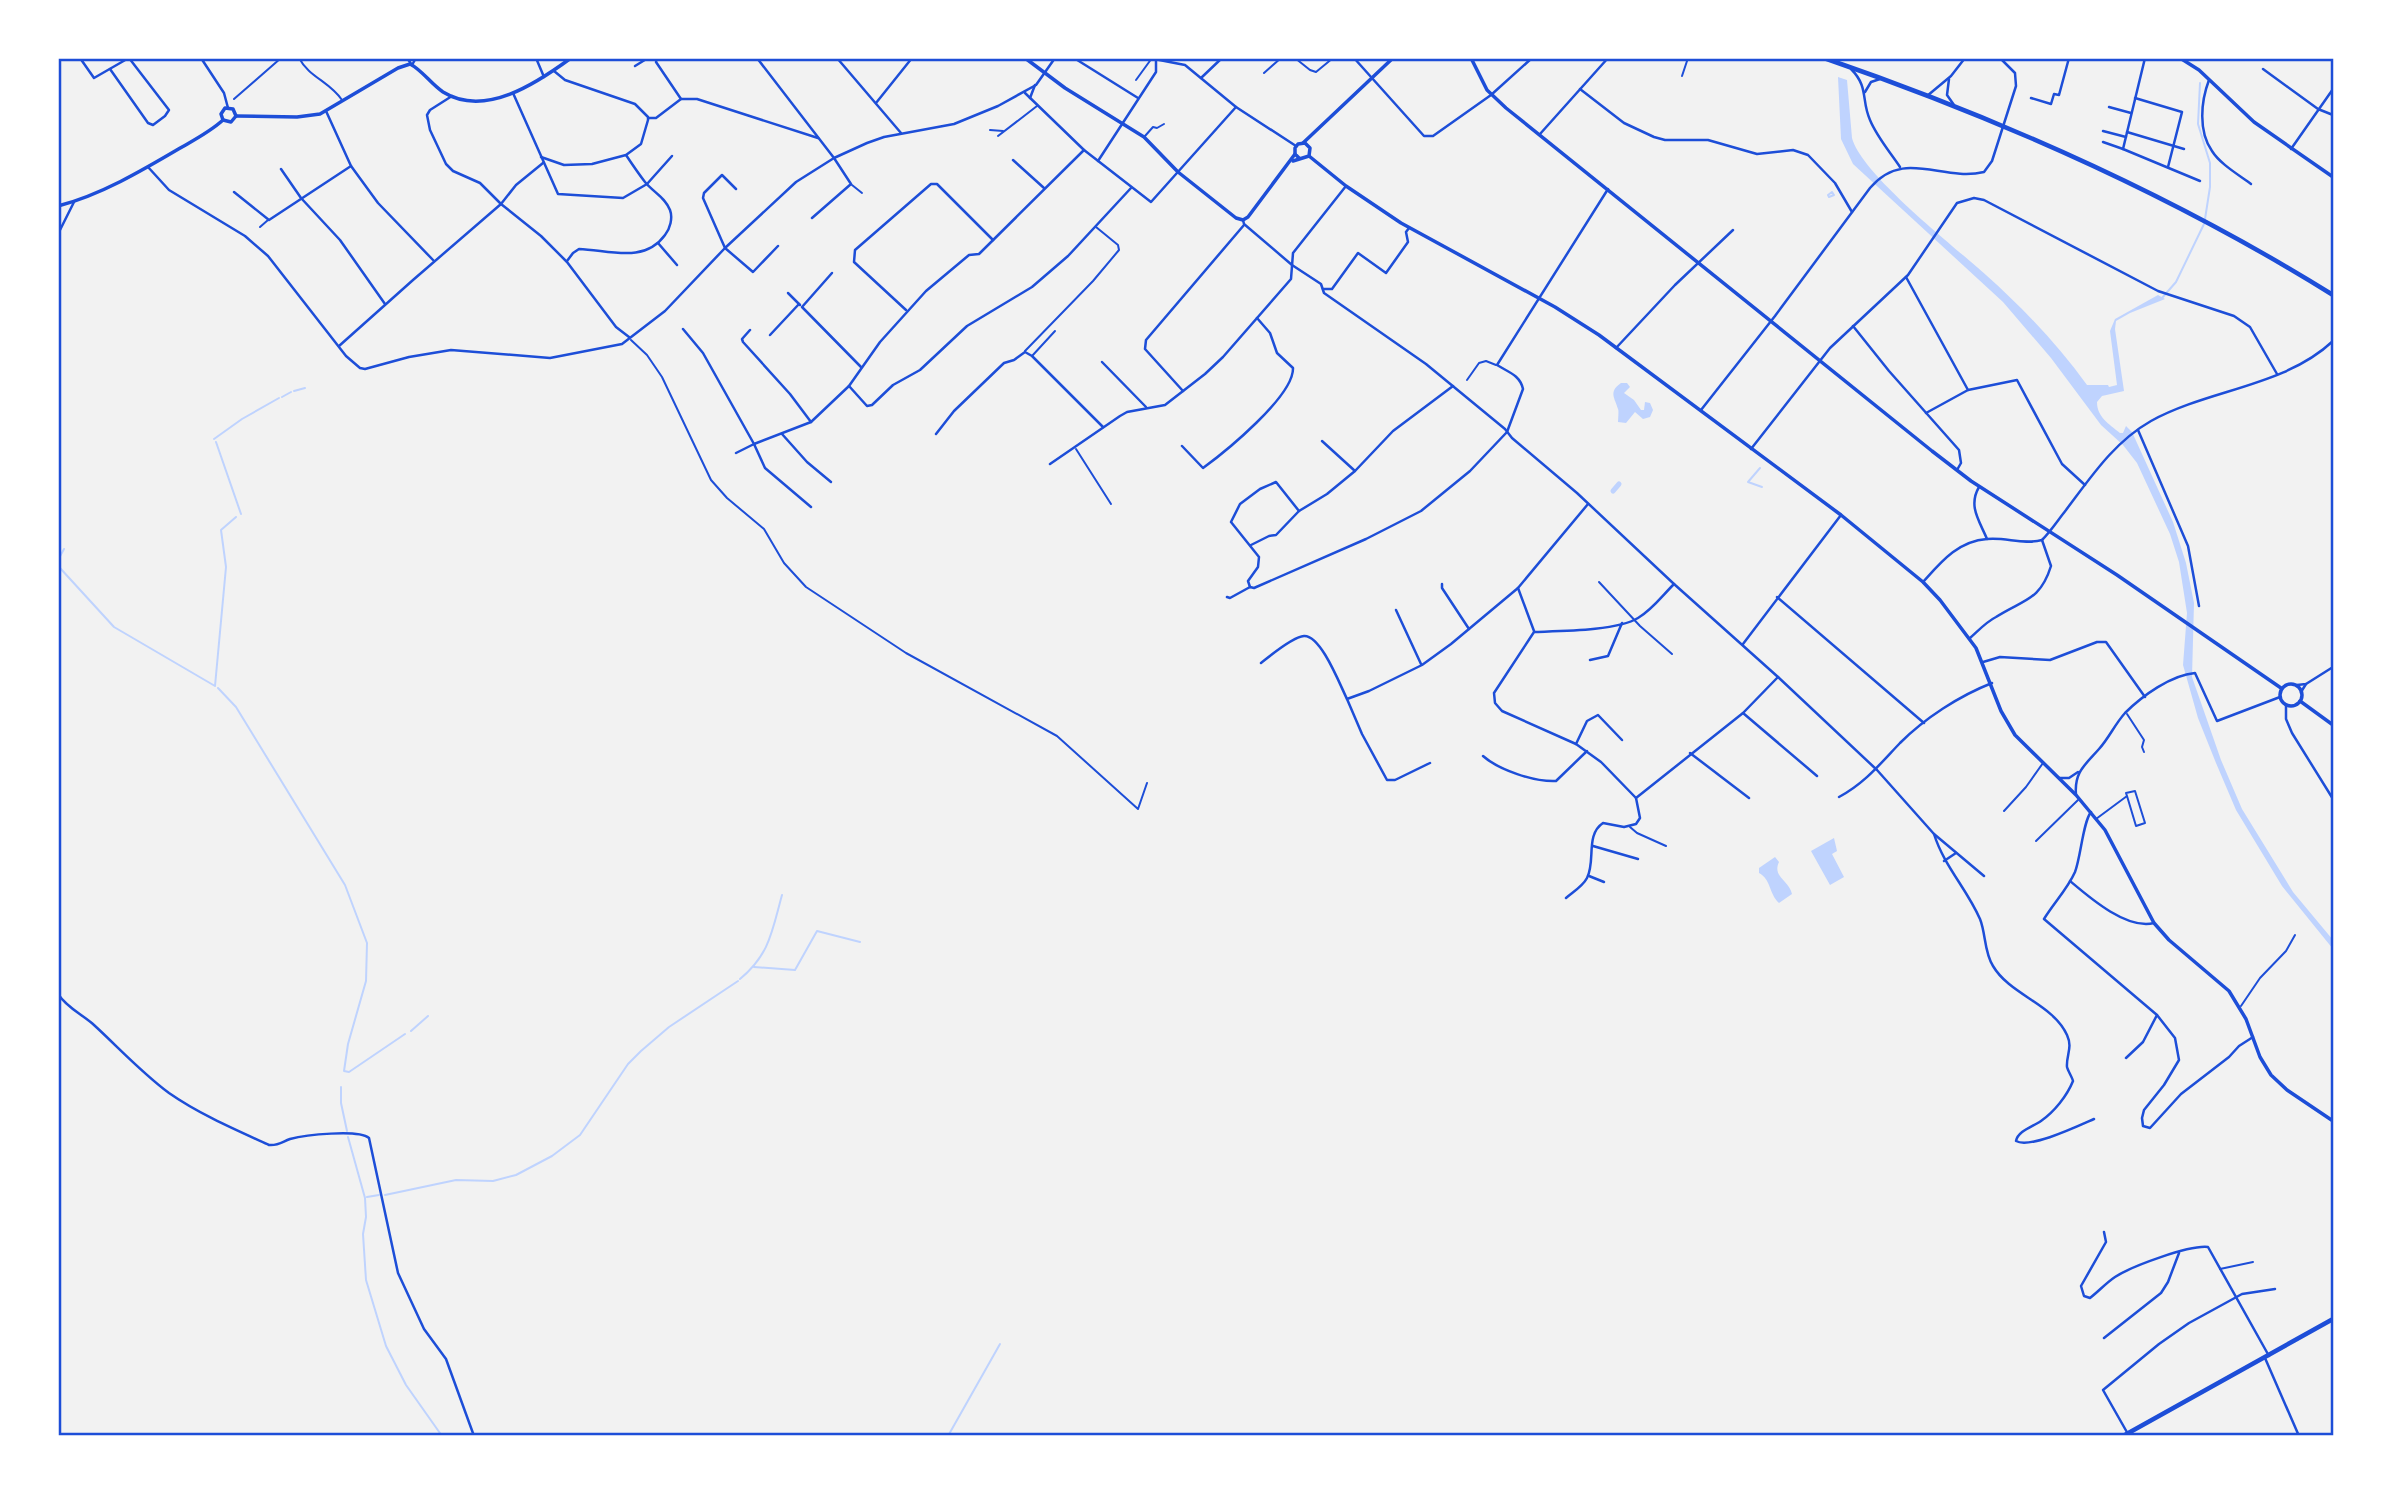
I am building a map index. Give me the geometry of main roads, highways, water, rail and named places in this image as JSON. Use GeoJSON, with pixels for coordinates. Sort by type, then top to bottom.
{"type":"FeatureCollection","features":[{"type":"Feature","properties":{"kind":"main road"},"geometry":{"type":"LineString","coordinates":[[1824,58],[1956,107],[2067,154],[2200,218],[2333,295]]}},
{"type":"Feature","properties":{"kind":"main road"},"geometry":{"type":"LineString","coordinates":[[2126,1435],[2333,1319]]}},
{"type":"Feature","properties":{"kind":"water"},"geometry":{"type":"Polygon","coordinates":[[[1838,77],[1847,80],[1852,138],[1859,153],[1873,171],[1911,210],[2014,301],[2087,385],[2117,385],[2110,331],[2115,319],[2158,295],[2165,299],[2116,321],[2124,391],[2102,396],[2097,402],[2099,412],[2104,420],[2120,433],[2123,433],[2126,426],[2132,432],[2173,522],[2186,563],[2194,603],[2192,677],[2221,760],[2242,809],[2293,892],[2333,940],[2333,949],[2282,886],[2236,810],[2216,763],[2198,718],[2183,665],[2187,613],[2179,562],[2170,534],[2137,463],[2123,445],[2101,425],[2051,358],[2003,302],[1853,164],[1841,139],[1838,77]]]}},
{"type":"Feature","properties":{"kind":"water"},"geometry":{"type":"Polygon","coordinates":[[[1621,383],[1627,383],[1630,387],[1624,393],[1634,400],[1641,410],[1644,410],[1645,402],[1650,403],[1653,410],[1650,417],[1643,419],[1635,412],[1626,423],[1618,422],[1614,392],[1621,383]]]}},
{"type":"Feature","properties":{"kind":"water"},"geometry":{"type":"Polygon","coordinates":[[[1834,838],[1837,851],[1832,854],[1844,877],[1830,885],[1811,851],[1834,838]]]}},
{"type":"Feature","properties":{"kind":"water"},"geometry":{"type":"Polygon","coordinates":[[[1775,857],[1779,862],[1779,875],[1792,894],[1779,903],[1766,879],[1759,873],[1759,868],[1775,857]]]}},
{"type":"Feature","properties":{"kind":"waterway"},"geometry":{"type":"LineString","coordinates":[[2200,83],[2198,124],[2210,163],[2210,187],[2205,219]]}},
{"type":"Feature","properties":{"kind":"waterway"},"geometry":{"type":"LineString","coordinates":[[1832,192],[1834,195],[1829,197],[1828,195],[1832,192]]}},
{"type":"Feature","properties":{"kind":"waterway"},"geometry":{"type":"LineString","coordinates":[[2162,298],[2176,282],[2204,224]]}},
{"type":"Feature","properties":{"kind":"waterway"},"geometry":{"type":"LineString","coordinates":[[294,391],[305,388]]}},
{"type":"Feature","properties":{"kind":"waterway"},"geometry":{"type":"LineString","coordinates":[[282,397],[291,392]]}},
{"type":"Feature","properties":{"kind":"waterway"},"geometry":{"type":"LineString","coordinates":[[214,439],[279,398]]}},
{"type":"Feature","properties":{"kind":"waterway"},"geometry":{"type":"LineString","coordinates":[[216,442],[241,514]]}},
{"type":"Feature","properties":{"kind":"waterway"},"geometry":{"type":"LineString","coordinates":[[1760,468],[1748,482],[1762,487]]}},
{"type":"Feature","properties":{"kind":"waterway"},"geometry":{"type":"LineString","coordinates":[[1613,491],[1619,484]]}},
{"type":"Feature","properties":{"kind":"waterway"},"geometry":{"type":"LineString","coordinates":[[60,568],[114,627],[215,686],[226,567],[221,530],[236,517]]}},
{"type":"Feature","properties":{"kind":"waterway"},"geometry":{"type":"LineString","coordinates":[[58,560],[64,549]]}},
{"type":"Feature","properties":{"kind":"waterway"},"geometry":{"type":"LineString","coordinates":[[218,688],[236,707],[345,885],[367,943],[366,981],[348,1044],[344,1071],[349,1072],[405,1034]]}},
{"type":"Feature","properties":{"kind":"waterway"},"geometry":{"type":"LineString","coordinates":[[740,979],[764,951],[782,895]]}},
{"type":"Feature","properties":{"kind":"waterway"},"geometry":{"type":"LineString","coordinates":[[754,967],[795,970],[817,931],[860,942]]}},
{"type":"Feature","properties":{"kind":"waterway"},"geometry":{"type":"LineString","coordinates":[[385,1195],[456,1180],[493,1181],[516,1175],[552,1156],[580,1135],[628,1064],[641,1051],[669,1027],[738,981]]}},
{"type":"Feature","properties":{"kind":"waterway"},"geometry":{"type":"LineString","coordinates":[[411,1031],[428,1016]]}},
{"type":"Feature","properties":{"kind":"waterway"},"geometry":{"type":"LineString","coordinates":[[341,1087],[341,1103],[347,1131]]}},
{"type":"Feature","properties":{"kind":"waterway"},"geometry":{"type":"LineString","coordinates":[[348,1137],[365,1198],[363,1234],[366,1280],[386,1346],[406,1385],[442,1436]]}},
{"type":"Feature","properties":{"kind":"waterway"},"geometry":{"type":"LineString","coordinates":[[367,1197],[379,1195]]}},
{"type":"Feature","properties":{"kind":"waterway"},"geometry":{"type":"LineString","coordinates":[[948,1436],[1000,1344]]}}]}
